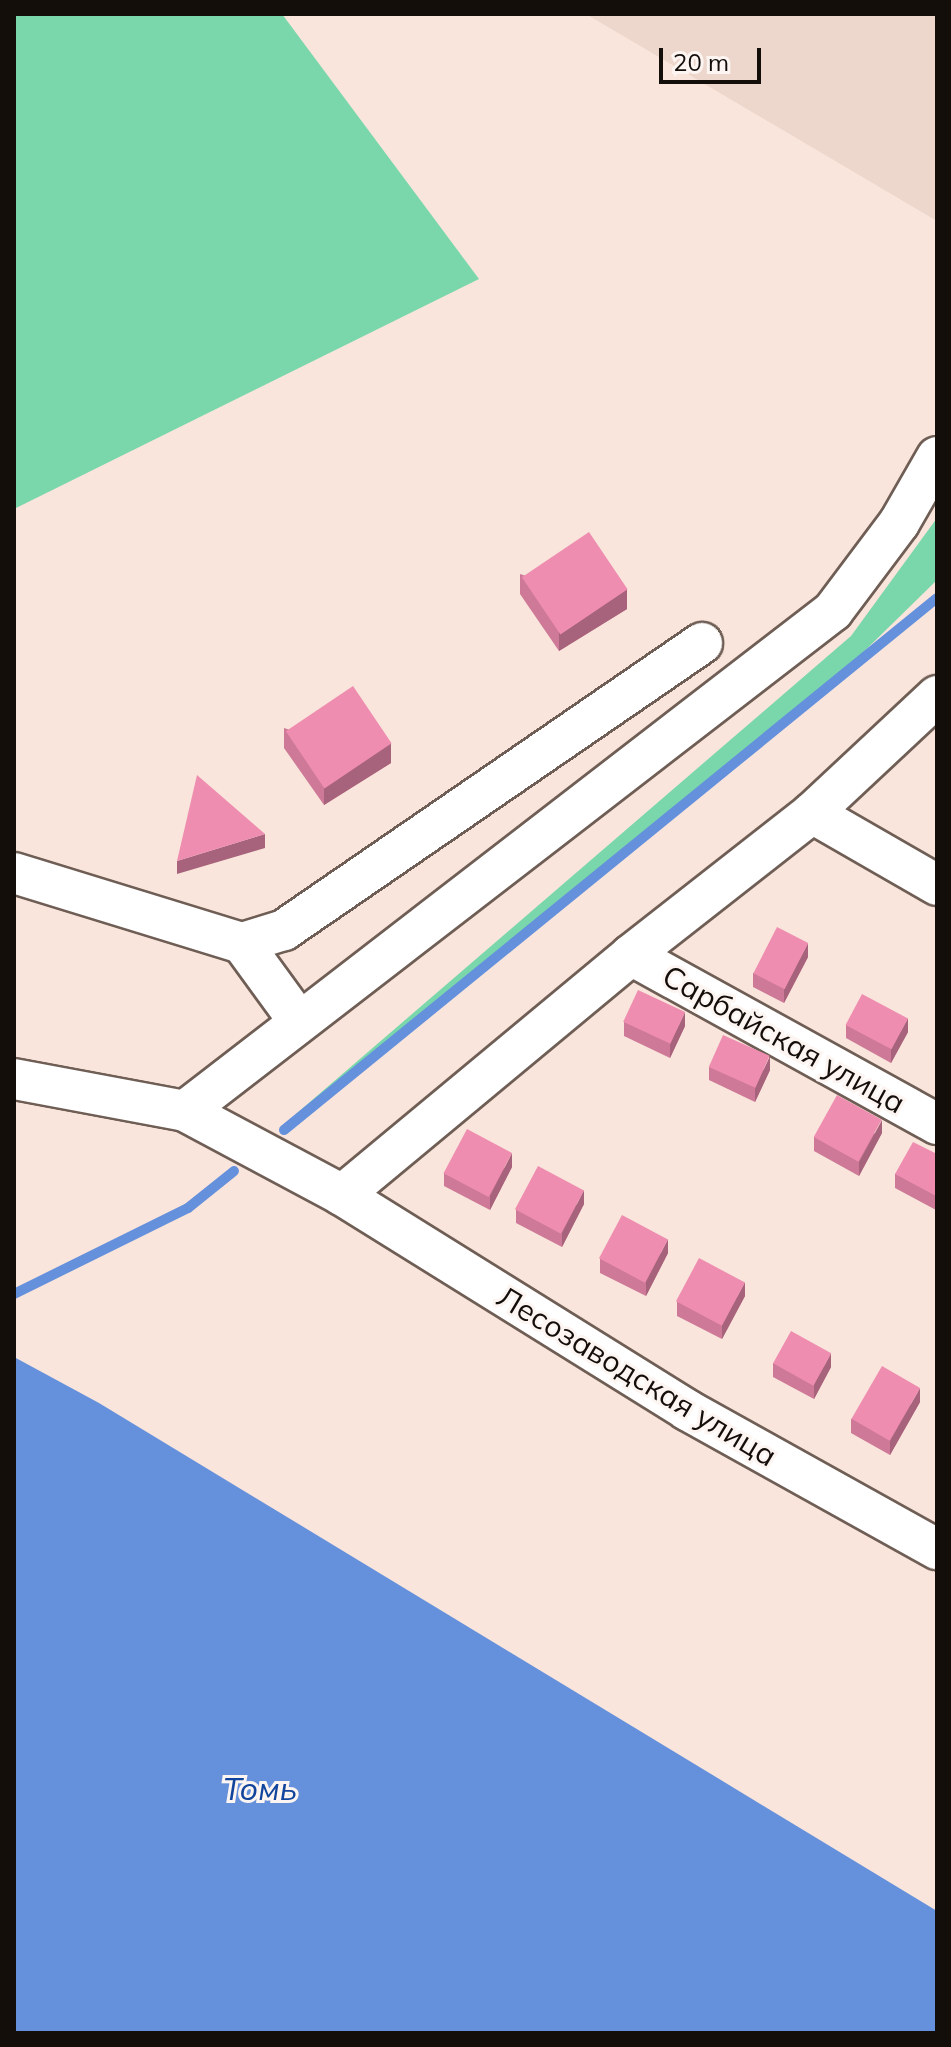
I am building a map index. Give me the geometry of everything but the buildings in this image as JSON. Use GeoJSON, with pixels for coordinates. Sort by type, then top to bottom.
{"type":"FeatureCollection","features":[{"type":"Feature","properties":{"kind":"street"},"geometry":{"type":"LineString","coordinates":[[185,1111],[298,1020],[833,611],[899,523],[937,457]]}},
{"type":"Feature","properties":{"kind":"street"},"geometry":{"type":"LineString","coordinates":[[14,873],[242,943],[284,930],[702,643]]}},
{"type":"Feature","properties":{"kind":"street"},"geometry":{"type":"LineString","coordinates":[[342,1195],[631,955],[812,813],[937,696]]}},
{"type":"Feature","properties":{"kind":"street"},"geometry":{"type":"LineString","coordinates":[[812,813],[937,885]]}},
{"type":"Feature","properties":{"kind":"street"},"geometry":{"type":"LineString","coordinates":[[242,943],[298,1020]]}},
{"type":"Feature","properties":{"kind":"street","name":"Сарбайская улица"},"geometry":{"type":"LineString","coordinates":[[631,955],[937,1124]]}},
{"type":"Feature","properties":{"kind":"street","name":"Лесозаводская улица"},"geometry":{"type":"LineString","coordinates":[[14,1079],[185,1111],[342,1195],[687,1410],[937,1549]]}},
{"type":"Feature","properties":{"kind":"shaded area"},"geometry":{"type":"Polygon","coordinates":[[[586,14],[937,14],[937,221],[586,14]]]}},
{"type":"Feature","properties":{"kind":"green space"},"geometry":{"type":"Polygon","coordinates":[[[14,14],[282,14],[479,279],[14,509],[14,14]]]}},
{"type":"Feature","properties":{"kind":"green space"},"geometry":{"type":"Polygon","coordinates":[[[937,518],[937,580],[795,719],[289,1120],[851,636],[937,518]]]}},
{"type":"Feature","properties":{"kind":"water","name":"Томь"},"geometry":{"type":"Polygon","coordinates":[[[14,1357],[99,1403],[937,1911],[937,2033],[14,2033],[14,1357]]]}},
{"type":"Feature","properties":{"kind":"waterway"},"geometry":{"type":"LineString","coordinates":[[284,1130],[937,598]]}},
{"type":"Feature","properties":{"kind":"waterway"},"geometry":{"type":"LineString","coordinates":[[14,1294],[188,1208],[234,1171]]}}]}
